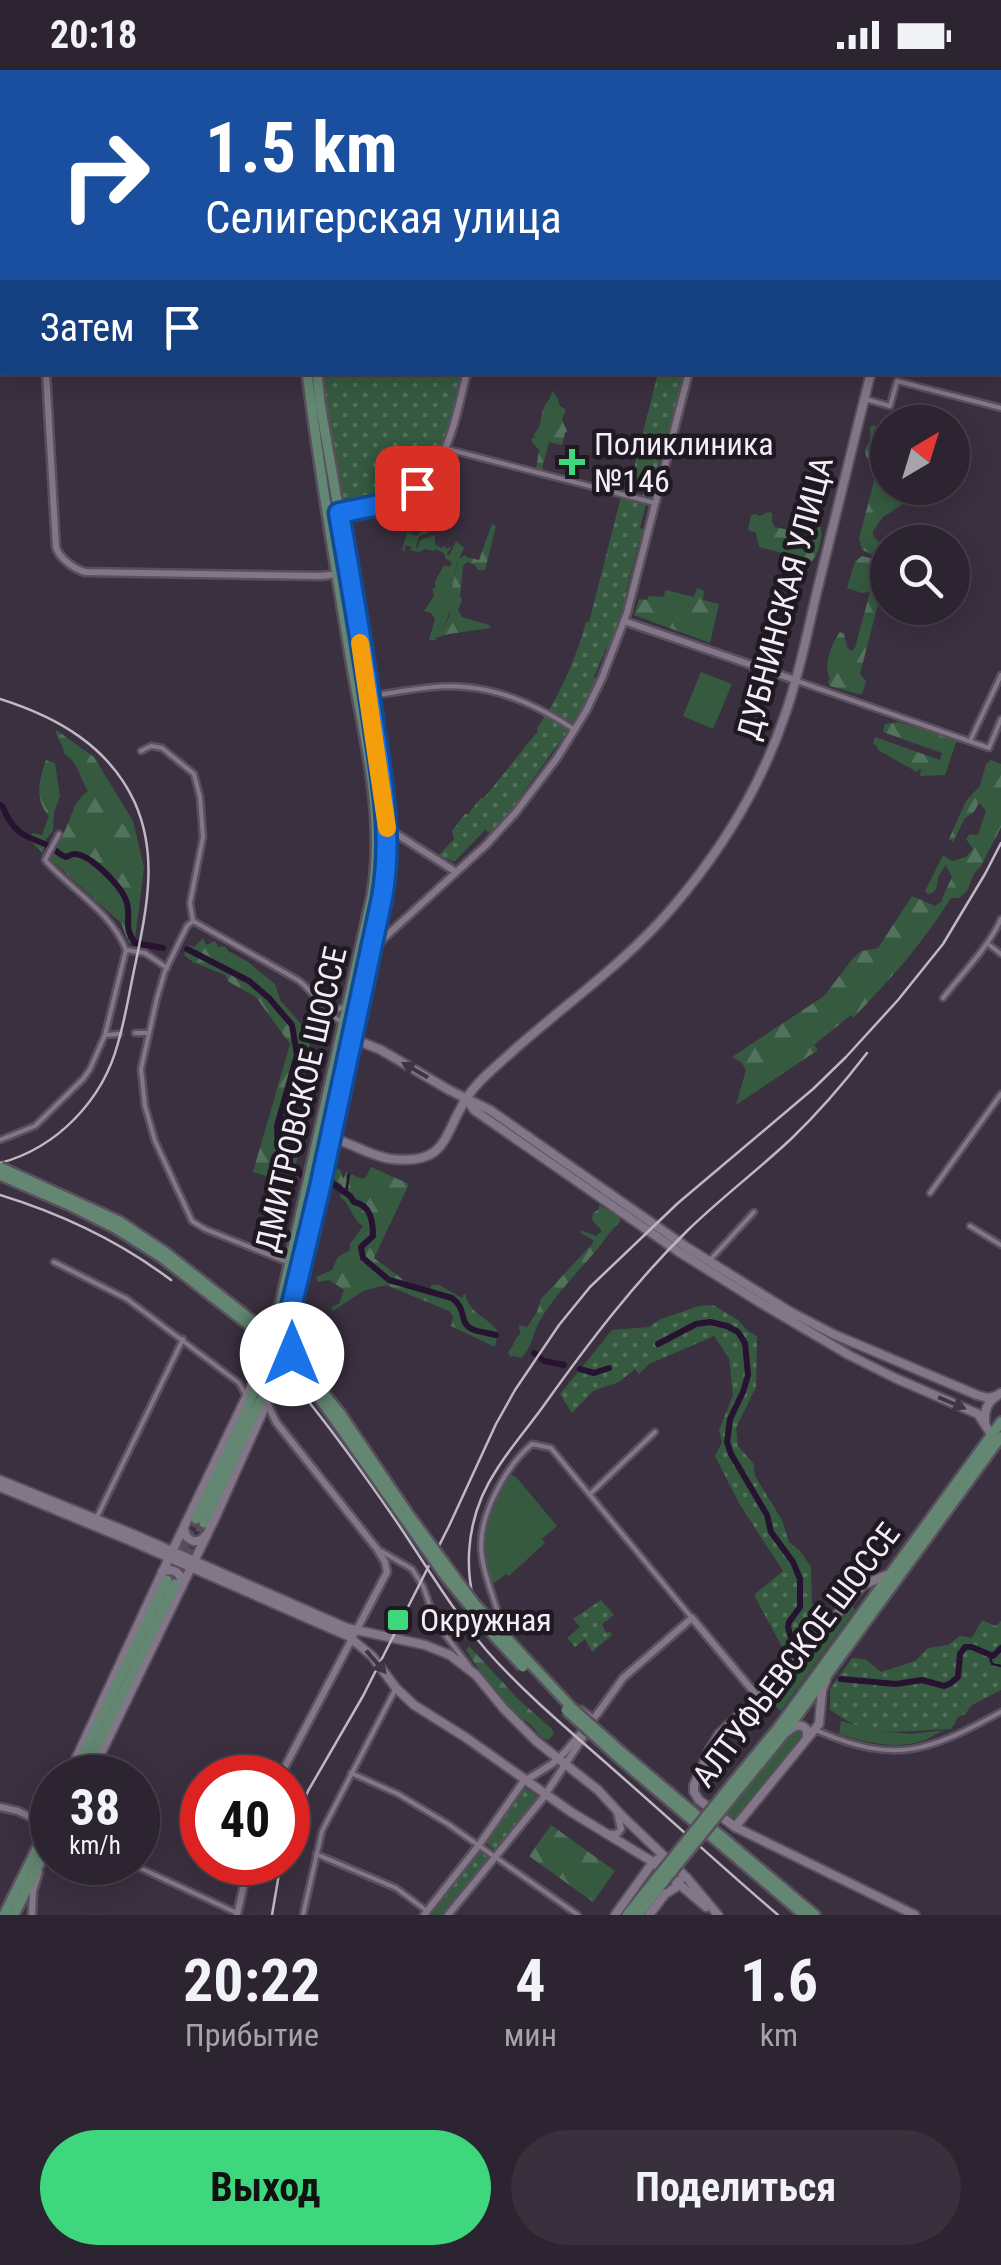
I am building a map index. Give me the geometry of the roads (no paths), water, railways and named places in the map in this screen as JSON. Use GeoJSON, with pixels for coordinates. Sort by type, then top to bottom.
{"type":"FeatureCollection","features":[{"type":"Feature","properties":{"kind":"main road","name":"ДМИТРОВСКОЕ ШОССЕ"},"geometry":{"type":"LineString","coordinates":[[306,375],[373,790],[378,853],[346,1005],[348,1024]]}},
{"type":"Feature","properties":{"kind":"main road","name":"ДМИТРОВСКОЕ ШОССЕ"},"geometry":{"type":"LineString","coordinates":[[317,375],[386,819],[386,873],[368,958],[348,1024],[346,1037],[331,1132],[328,1149],[288,1320],[270,1380],[200,1521],[266,1362],[346,1037]]}},
{"type":"Feature","properties":{"kind":"main road","name":"ДУБНИНСКАЯ УЛИЦА"},"geometry":{"type":"LineString","coordinates":[[475,1085],[630,951],[670,910],[725,837],[760,776],[795,680],[870,375]]}},
{"type":"Feature","properties":{"kind":"main road"},"geometry":{"type":"LineString","coordinates":[[346,1037],[381,1050],[466,1098],[706,1270],[868,1364],[978,1414],[996,1440]]}},
{"type":"Feature","properties":{"kind":"main road"},"geometry":{"type":"LineString","coordinates":[[449,1090],[475,1085]]}},
{"type":"Feature","properties":{"kind":"main road"},"geometry":{"type":"LineString","coordinates":[[331,1132],[333,1138],[387,1158],[424,1156],[441,1148],[475,1085]]}},
{"type":"Feature","properties":{"kind":"main road"},"geometry":{"type":"LineString","coordinates":[[475,1085],[478,1108]]}},
{"type":"Feature","properties":{"kind":"main road"},"geometry":{"type":"LineString","coordinates":[[461,1110],[478,1108],[709,1262],[804,1319],[984,1398],[999,1394]]}},
{"type":"Feature","properties":{"kind":"main road"},"geometry":{"type":"LineString","coordinates":[[328,1149],[341,1140]]}},
{"type":"Feature","properties":{"kind":"main road"},"geometry":{"type":"LineString","coordinates":[[0,1167],[118,1222],[165,1252],[267,1332],[340,1412],[474,1603],[560,1695],[623,1757],[815,1915]]}},
{"type":"Feature","properties":{"kind":"main road"},"geometry":{"type":"LineString","coordinates":[[0,1175],[116,1228],[263,1336],[313,1389],[469,1608],[544,1688],[804,1915]]}},
{"type":"Feature","properties":{"kind":"main road"},"geometry":{"type":"LineString","coordinates":[[96,1755],[171,1581],[170,1555],[245,1397],[266,1362]]}},
{"type":"Feature","properties":{"kind":"main road"},"geometry":{"type":"LineString","coordinates":[[82,1755],[171,1581],[192,1565],[267,1402],[270,1380]]}},
{"type":"Feature","properties":{"kind":"main road"},"geometry":{"type":"LineString","coordinates":[[985,1424],[986,1407],[999,1394]]}},
{"type":"Feature","properties":{"kind":"main road","name":"АЛТУФЬЕВСКОЕ ШОССЕ"},"geometry":{"type":"LineString","coordinates":[[739,1782],[783,1735],[830,1671],[996,1440],[1001,1422]]}},
{"type":"Feature","properties":{"kind":"main road","name":"АЛТУФЬЕВСКОЕ ШОССЕ"},"geometry":{"type":"LineString","coordinates":[[627,1915],[739,1782],[891,1572],[996,1440]]}},
{"type":"Feature","properties":{"kind":"main road"},"geometry":{"type":"LineString","coordinates":[[0,1484],[96,1519],[354,1635],[425,1645],[460,1661],[523,1730],[590,1783],[667,1858],[718,1915]]}},
{"type":"Feature","properties":{"kind":"main road"},"geometry":{"type":"LineString","coordinates":[[0,1484],[170,1555]]}},
{"type":"Feature","properties":{"kind":"main road"},"geometry":{"type":"LineString","coordinates":[[185,1524],[184,1532],[190,1540],[201,1540],[206,1535]]}},
{"type":"Feature","properties":{"kind":"main road"},"geometry":{"type":"LineString","coordinates":[[891,1572],[863,1585],[788,1670],[715,1740],[694,1785],[696,1796],[735,1828],[913,1915]]}},
{"type":"Feature","properties":{"kind":"main road"},"geometry":{"type":"LineString","coordinates":[[850,1599],[862,1599],[860,1616]]}},
{"type":"Feature","properties":{"kind":"main road"},"geometry":{"type":"LineString","coordinates":[[354,1635],[396,1688],[423,1712],[571,1812],[681,1877]]}},
{"type":"Feature","properties":{"kind":"main road"},"geometry":{"type":"LineString","coordinates":[[735,1828],[815,1730],[821,1720],[822,1690],[830,1671]]}},
{"type":"Feature","properties":{"kind":"main road"},"geometry":{"type":"LineString","coordinates":[[783,1735],[796,1725],[804,1727],[808,1733],[806,1741]]}},
{"type":"Feature","properties":{"kind":"main road"},"geometry":{"type":"LineString","coordinates":[[628,1846],[624,1839],[627,1833],[642,1836]]}},
{"type":"Feature","properties":{"kind":"main road"},"geometry":{"type":"LineString","coordinates":[[615,1915],[652,1862],[667,1858]]}},
{"type":"Feature","properties":{"kind":"main road"},"geometry":{"type":"LineString","coordinates":[[4,1915],[30,1870]]}},
{"type":"Feature","properties":{"kind":"main road"},"geometry":{"type":"LineString","coordinates":[[648,1915],[681,1877]]}},
{"type":"Feature","properties":{"kind":"main road"},"geometry":{"type":"LineString","coordinates":[[15,1915],[30,1878]]}},
{"type":"Feature","properties":{"kind":"main road","name":"АЛТУФЬЕВСКОЕ ШОССЕ"},"geometry":{"type":"LineString","coordinates":[[638,1915],[658,1882]]}},
{"type":"Feature","properties":{"kind":"street"},"geometry":{"type":"LineString","coordinates":[[46,375],[56,547],[79,571],[350,574]]}},
{"type":"Feature","properties":{"kind":"street"},"geometry":{"type":"LineString","coordinates":[[339,513],[381,506],[409,494],[431,474],[446,449],[466,375]]}},
{"type":"Feature","properties":{"kind":"street"},"geometry":{"type":"LineString","coordinates":[[368,958],[384,938],[494,837],[519,809],[575,730],[602,678],[624,621],[688,375]]}},
{"type":"Feature","properties":{"kind":"street"},"geometry":{"type":"LineString","coordinates":[[864,400],[890,406],[897,381],[1001,408]]}},
{"type":"Feature","properties":{"kind":"street"},"geometry":{"type":"LineString","coordinates":[[446,449],[655,503]]}},
{"type":"Feature","properties":{"kind":"street"},"geometry":{"type":"LineString","coordinates":[[624,621],[989,748],[1001,719]]}},
{"type":"Feature","properties":{"kind":"street"},"geometry":{"type":"LineString","coordinates":[[970,741],[1001,675]]}},
{"type":"Feature","properties":{"kind":"street"},"geometry":{"type":"LineString","coordinates":[[369,696],[448,687],[481,689],[514,697],[575,730]]}},
{"type":"Feature","properties":{"kind":"street"},"geometry":{"type":"LineString","coordinates":[[140,751],[151,746],[162,748],[194,774],[203,837],[190,904],[193,921]]}},
{"type":"Feature","properties":{"kind":"street"},"geometry":{"type":"LineString","coordinates":[[386,819],[392,830],[456,872]]}},
{"type":"Feature","properties":{"kind":"street"},"geometry":{"type":"LineString","coordinates":[[0,1140],[35,1126],[90,1068],[106,1035],[126,950],[104,916],[44,860],[60,834]]}},
{"type":"Feature","properties":{"kind":"street"},"geometry":{"type":"LineString","coordinates":[[378,853],[388,844],[411,844]]}},
{"type":"Feature","properties":{"kind":"street"},"geometry":{"type":"LineString","coordinates":[[943,998],[988,944],[1001,919]]}},
{"type":"Feature","properties":{"kind":"street"},"geometry":{"type":"LineString","coordinates":[[193,921],[186,926],[167,968],[148,1033],[141,1079],[145,1106],[155,1141],[192,1221],[290,1262]]}},
{"type":"Feature","properties":{"kind":"street"},"geometry":{"type":"LineString","coordinates":[[193,921],[298,980],[331,1017],[348,1024]]}},
{"type":"Feature","properties":{"kind":"street"},"geometry":{"type":"LineString","coordinates":[[988,944],[1001,954]]}},
{"type":"Feature","properties":{"kind":"street"},"geometry":{"type":"LineString","coordinates":[[126,950],[145,953],[167,968]]}},
{"type":"Feature","properties":{"kind":"street"},"geometry":{"type":"LineString","coordinates":[[326,1009],[336,1011],[346,1005]]}},
{"type":"Feature","properties":{"kind":"street"},"geometry":{"type":"LineString","coordinates":[[135,1033],[148,1033]]}},
{"type":"Feature","properties":{"kind":"street"},"geometry":{"type":"LineString","coordinates":[[106,1035],[118,1034]]}},
{"type":"Feature","properties":{"kind":"street"},"geometry":{"type":"LineString","coordinates":[[930,1192],[1001,1094]]}},
{"type":"Feature","properties":{"kind":"street"},"geometry":{"type":"LineString","coordinates":[[709,1262],[754,1212]]}},
{"type":"Feature","properties":{"kind":"street"},"geometry":{"type":"LineString","coordinates":[[970,1226],[1001,1245]]}},
{"type":"Feature","properties":{"kind":"street"},"geometry":{"type":"LineString","coordinates":[[54,1262],[127,1299],[240,1383],[246,1385],[256,1379]]}},
{"type":"Feature","properties":{"kind":"street"},"geometry":{"type":"LineString","coordinates":[[288,1320],[289,1344],[298,1366],[338,1415],[426,1550],[532,1670],[593,1720]]}},
{"type":"Feature","properties":{"kind":"street"},"geometry":{"type":"LineString","coordinates":[[96,1519],[183,1339]]}},
{"type":"Feature","properties":{"kind":"street"},"geometry":{"type":"LineString","coordinates":[[868,1364],[864,1352],[874,1350]]}},
{"type":"Feature","properties":{"kind":"street"},"geometry":{"type":"LineString","coordinates":[[915,1387],[909,1375],[922,1370]]}},
{"type":"Feature","properties":{"kind":"street"},"geometry":{"type":"LineString","coordinates":[[240,1383],[245,1397]]}},
{"type":"Feature","properties":{"kind":"street"},"geometry":{"type":"LineString","coordinates":[[267,1402],[276,1422],[377,1548],[387,1572]]}},
{"type":"Feature","properties":{"kind":"street"},"geometry":{"type":"LineString","coordinates":[[256,1427],[266,1419],[276,1422]]}},
{"type":"Feature","properties":{"kind":"street"},"geometry":{"type":"LineString","coordinates":[[590,1494],[655,1432]]}},
{"type":"Feature","properties":{"kind":"street"},"geometry":{"type":"LineString","coordinates":[[488,1624],[497,1610],[481,1539],[491,1504],[510,1468],[530,1445],[551,1448],[758,1697]]}},
{"type":"Feature","properties":{"kind":"street"},"geometry":{"type":"LineString","coordinates":[[377,1548],[412,1568],[436,1624],[476,1675]]}},
{"type":"Feature","properties":{"kind":"street"},"geometry":{"type":"LineString","coordinates":[[291,1755],[387,1572],[395,1564],[404,1563]]}},
{"type":"Feature","properties":{"kind":"street"},"geometry":{"type":"LineString","coordinates":[[448,1915],[541,1792],[552,1784],[561,1761],[610,1694],[692,1618]]}},
{"type":"Feature","properties":{"kind":"street"},"geometry":{"type":"LineString","coordinates":[[304,1915],[324,1824],[396,1688]]}},
{"type":"Feature","properties":{"kind":"street"},"geometry":{"type":"LineString","coordinates":[[804,1727],[852,1745],[905,1751],[948,1739],[1001,1712]]}},
{"type":"Feature","properties":{"kind":"street"},"geometry":{"type":"LineString","coordinates":[[316,1854],[396,1888],[426,1913],[525,1780],[561,1761]]}},
{"type":"Feature","properties":{"kind":"street"},"geometry":{"type":"LineString","coordinates":[[541,1792],[538,1779],[545,1770]]}},
{"type":"Feature","properties":{"kind":"street"},"geometry":{"type":"LineString","coordinates":[[351,1773],[405,1798],[578,1915]]}},
{"type":"Feature","properties":{"kind":"street"},"geometry":{"type":"LineString","coordinates":[[0,1806],[30,1815]]}},
{"type":"Feature","properties":{"kind":"street"},"geometry":{"type":"LineString","coordinates":[[604,1832],[614,1835],[620,1831],[622,1824],[616,1810]]}},
{"type":"Feature","properties":{"kind":"street"},"geometry":{"type":"LineString","coordinates":[[160,1878],[237,1914],[244,1885]]}},
{"type":"Feature","properties":{"kind":"street"},"geometry":{"type":"LineString","coordinates":[[15,1915],[22,1911],[30,1915],[35,1885]]}},
{"type":"Feature","properties":{"kind":"street"},"geometry":{"type":"LineString","coordinates":[[0,1904],[12,1900]]}},
{"type":"Feature","properties":{"kind":"waterway"},"geometry":{"type":"LineString","coordinates":[[0,805],[24,835],[63,856],[81,855],[97,866],[124,897],[129,932],[135,943],[163,948]]}},
{"type":"Feature","properties":{"kind":"waterway"},"geometry":{"type":"LineString","coordinates":[[187,949],[249,981],[292,1025],[297,1055],[277,1126],[278,1147],[302,1175],[329,1181],[367,1210],[373,1236],[361,1247],[363,1258],[389,1280],[452,1298],[470,1328],[496,1335]]}},
{"type":"Feature","properties":{"kind":"waterway"},"geometry":{"type":"LineString","coordinates":[[346,1193],[349,1174]]}},
{"type":"Feature","properties":{"kind":"waterway"},"geometry":{"type":"LineString","coordinates":[[658,1344],[696,1324],[710,1322],[738,1332],[745,1343],[748,1375],[730,1419],[727,1442],[767,1515],[771,1532],[800,1579],[800,1607],[788,1627],[800,1647]]}},
{"type":"Feature","properties":{"kind":"waterway"},"geometry":{"type":"LineString","coordinates":[[534,1353],[544,1361],[564,1365]]}},
{"type":"Feature","properties":{"kind":"waterway"},"geometry":{"type":"LineString","coordinates":[[580,1369],[594,1373],[609,1368]]}},
{"type":"Feature","properties":{"kind":"waterway"},"geometry":{"type":"LineString","coordinates":[[841,1679],[896,1684],[922,1680],[944,1686],[958,1677],[960,1654],[965,1647],[993,1656],[1001,1648]]}},
{"type":"Feature","properties":{"kind":"waterway"},"geometry":{"type":"LineString","coordinates":[[989,1654],[992,1664],[1001,1666]]}},
{"type":"Feature","properties":{"kind":"tunnel"},"geometry":{"type":"LineString","coordinates":[[169,1575],[196,1519]]}},
{"type":"Feature","properties":{"kind":"tunnel"},"geometry":{"type":"LineString","coordinates":[[176,1581],[204,1523]]}},
{"type":"Feature","properties":{"kind":"railway"},"geometry":{"type":"LineString","coordinates":[[0,699],[61,725],[111,765],[135,803],[148,862],[144,921],[111,1064],[75,1119],[40,1146],[0,1163]]}},
{"type":"Feature","properties":{"kind":"railway"},"geometry":{"type":"LineString","coordinates":[[310,1788],[363,1696],[496,1424],[559,1325],[590,1287],[678,1203],[846,1057],[943,944],[1001,843]]}},
{"type":"Feature","properties":{"kind":"railway"},"geometry":{"type":"LineString","coordinates":[[487,1636],[472,1594],[469,1551],[477,1509],[497,1469],[597,1334],[650,1270],[701,1218],[801,1129],[867,1053]]}},
{"type":"Feature","properties":{"kind":"railway"},"geometry":{"type":"LineString","coordinates":[[0,1178],[63,1197],[121,1227],[175,1265],[225,1309],[315,1409],[487,1651],[549,1712],[778,1915]]}},
{"type":"Feature","properties":{"kind":"railway"},"geometry":{"type":"LineString","coordinates":[[0,1195],[89,1230],[171,1280]]}},
{"type":"Feature","properties":{"kind":"railway"},"geometry":{"type":"LineString","coordinates":[[272,1915],[277,1885]]}},
{"type":"Feature","properties":{"kind":"place","name":"Поликлиника №146"},"geometry":{"type":"Point","coordinates":[572,462]}},
{"type":"Feature","properties":{"kind":"place","name":"Окружная"},"geometry":{"type":"Point","coordinates":[398,1620]}}]}
